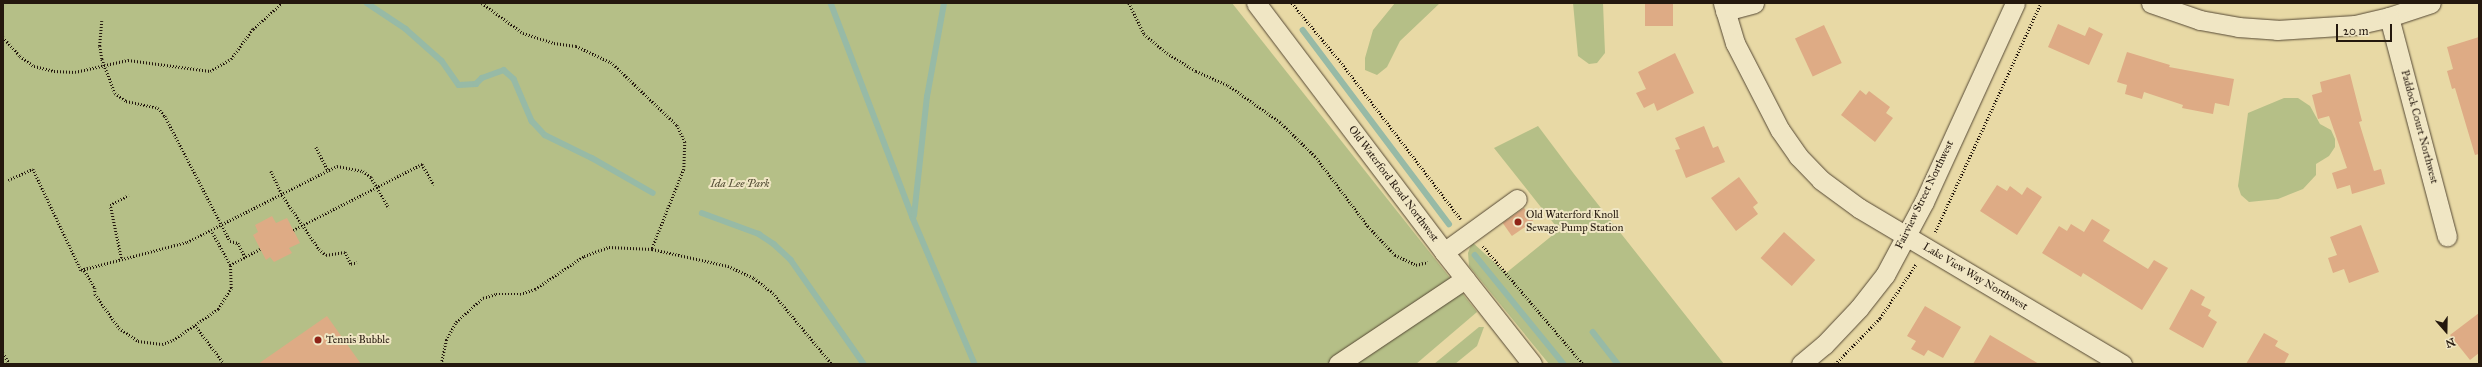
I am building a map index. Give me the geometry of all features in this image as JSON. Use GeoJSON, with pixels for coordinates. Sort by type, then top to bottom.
{"type":"FeatureCollection","features":[{"type":"Feature","properties":{"kind":"street","name":"Old Waterford Road Northwest"},"geometry":{"type":"LineString","coordinates":[[1256,3],[1444,252],[1532,364]]}},
{"type":"Feature","properties":{"kind":"street"},"geometry":{"type":"LineString","coordinates":[[1724,7],[1754,3]]}},
{"type":"Feature","properties":{"kind":"street","name":"Fairview Street Northwest"},"geometry":{"type":"LineString","coordinates":[[1801,364],[1824,345],[1859,308],[1885,275],[1907,236],[2015,3]]}},
{"type":"Feature","properties":{"kind":"street"},"geometry":{"type":"LineString","coordinates":[[2151,3],[2200,20],[2238,27],[2277,30],[2316,30],[2389,18],[2431,3]]}},
{"type":"Feature","properties":{"kind":"street","name":"Lake View Way Northwest"},"geometry":{"type":"LineString","coordinates":[[1724,7],[1735,43],[1780,130],[1798,156],[1821,180],[1844,198],[2122,364]]}},
{"type":"Feature","properties":{"kind":"street","name":"Paddock Court Northwest"},"geometry":{"type":"LineString","coordinates":[[2389,18],[2447,236]]}},
{"type":"Feature","properties":{"kind":"street"},"geometry":{"type":"LineString","coordinates":[[1444,252],[1517,198]]}},
{"type":"Feature","properties":{"kind":"street"},"geometry":{"type":"LineString","coordinates":[[1338,364],[1465,279]]}},
{"type":"Feature","properties":{"kind":"path"},"geometry":{"type":"LineString","coordinates":[[3,37],[20,56],[34,66],[54,71],[75,72],[128,60],[153,62],[210,71],[230,59],[253,29],[282,3]]}},
{"type":"Feature","properties":{"kind":"path"},"geometry":{"type":"LineString","coordinates":[[482,3],[523,33],[554,43],[576,46],[611,62],[677,126],[685,142],[684,170],[652,249]]}},
{"type":"Feature","properties":{"kind":"path"},"geometry":{"type":"LineString","coordinates":[[1129,3],[1144,34],[1167,54],[1196,71],[1228,85],[1280,122],[1315,156],[1368,226],[1395,255],[1416,265],[1428,262],[1444,252]]}},
{"type":"Feature","properties":{"kind":"path"},"geometry":{"type":"LineString","coordinates":[[1292,3],[1340,61],[1471,232],[1583,364]]}},
{"type":"Feature","properties":{"kind":"path"},"geometry":{"type":"LineString","coordinates":[[102,21],[100,46],[103,66],[115,93],[126,101],[158,108],[165,116],[230,241],[238,243],[245,257]]}},
{"type":"Feature","properties":{"kind":"path"},"geometry":{"type":"LineString","coordinates":[[316,147],[328,171]]}},
{"type":"Feature","properties":{"kind":"path"},"geometry":{"type":"LineString","coordinates":[[294,230],[422,164],[434,185]]}},
{"type":"Feature","properties":{"kind":"path"},"geometry":{"type":"LineString","coordinates":[[8,180],[33,169],[81,270],[121,258],[174,247],[222,226],[337,166],[363,171],[378,187],[389,208]]}},
{"type":"Feature","properties":{"kind":"path"},"geometry":{"type":"LineString","coordinates":[[271,171],[282,195],[302,226],[326,255],[345,252],[350,264],[357,262]]}},
{"type":"Feature","properties":{"kind":"path"},"geometry":{"type":"LineString","coordinates":[[121,258],[110,205],[130,195]]}},
{"type":"Feature","properties":{"kind":"path"},"geometry":{"type":"LineString","coordinates":[[84,268],[95,288],[95,294],[119,328],[138,341],[162,344],[195,325],[218,309],[231,288],[230,265],[211,231]]}},
{"type":"Feature","properties":{"kind":"path"},"geometry":{"type":"LineString","coordinates":[[442,364],[446,340],[456,322],[483,298],[496,294],[520,294],[535,289],[584,256],[609,247],[652,249],[728,266],[754,278],[774,293],[832,364]]}},
{"type":"Feature","properties":{"kind":"path"},"geometry":{"type":"LineString","coordinates":[[230,265],[260,249]]}},
{"type":"Feature","properties":{"kind":"path"},"geometry":{"type":"LineString","coordinates":[[195,325],[223,362]]}},
{"type":"Feature","properties":{"kind":"path"},"geometry":{"type":"LineString","coordinates":[[3,353],[10,364]]}},
{"type":"Feature","properties":{"kind":"green space","name":"Ida Lee Park"},"geometry":{"type":"Polygon","coordinates":[[[3,3],[1232,3],[1477,312],[1416,364],[3,364],[3,3]]]}},
{"type":"Feature","properties":{"kind":"green space"},"geometry":{"type":"Polygon","coordinates":[[[1395,3],[1440,3],[1400,41],[1387,67],[1377,75],[1365,70],[1365,58],[1373,30],[1395,3]]]}},
{"type":"Feature","properties":{"kind":"green space"},"geometry":{"type":"Polygon","coordinates":[[[1573,3],[1603,3],[1605,53],[1597,63],[1589,64],[1578,56],[1573,3]]]}},
{"type":"Feature","properties":{"kind":"green space"},"geometry":{"type":"Polygon","coordinates":[[[2284,98],[2298,98],[2310,106],[2320,124],[2331,130],[2335,139],[2335,147],[2329,156],[2316,164],[2316,175],[2303,189],[2278,199],[2249,202],[2241,195],[2238,186],[2248,113],[2284,98]]]}},
{"type":"Feature","properties":{"kind":"green space"},"geometry":{"type":"Polygon","coordinates":[[[1538,126],[1724,364],[1549,364],[1469,266],[1468,253],[1472,242],[1506,273],[1559,230],[1494,148],[1538,126]]]}},
{"type":"Feature","properties":{"kind":"green space"},"geometry":{"type":"Polygon","coordinates":[[[1479,327],[1484,327],[1477,346],[1455,364],[1434,364],[1479,327]]]}},
{"type":"Feature","properties":{"kind":"building"},"geometry":{"type":"Polygon","coordinates":[[[1645,3],[1673,3],[1673,26],[1645,26],[1645,3]]]}},
{"type":"Feature","properties":{"kind":"building"},"geometry":{"type":"Polygon","coordinates":[[[2058,24],[2085,36],[2089,27],[2103,34],[2089,65],[2048,47],[2058,24]]]}},
{"type":"Feature","properties":{"kind":"building"},"geometry":{"type":"Polygon","coordinates":[[[1824,25],[1842,63],[1813,77],[1795,39],[1824,25]]]}},
{"type":"Feature","properties":{"kind":"building"},"geometry":{"type":"Polygon","coordinates":[[[2479,37],[2479,154],[2475,155],[2455,88],[2452,89],[2447,71],[2453,69],[2447,47],[2479,37]]]}},
{"type":"Feature","properties":{"kind":"building"},"geometry":{"type":"Polygon","coordinates":[[[2127,52],[2170,65],[2169,67],[2234,79],[2229,106],[2215,103],[2213,114],[2182,108],[2183,105],[2144,92],[2142,99],[2125,94],[2127,85],[2117,82],[2127,52]]]}},
{"type":"Feature","properties":{"kind":"building"},"geometry":{"type":"Polygon","coordinates":[[[1675,53],[1694,93],[1657,111],[1654,103],[1644,108],[1636,93],[1646,89],[1638,72],[1675,53]]]}},
{"type":"Feature","properties":{"kind":"building"},"geometry":{"type":"Polygon","coordinates":[[[2350,74],[2362,121],[2359,122],[2374,171],[2381,169],[2385,184],[2352,194],[2350,185],[2337,189],[2332,173],[2347,168],[2329,116],[2318,119],[2312,95],[2322,92],[2320,82],[2350,74]]]}},
{"type":"Feature","properties":{"kind":"building"},"geometry":{"type":"Polygon","coordinates":[[[1860,90],[1866,95],[1869,91],[1890,107],[1886,113],[1893,118],[1875,142],[1841,115],[1860,90]]]}},
{"type":"Feature","properties":{"kind":"building"},"geometry":{"type":"Polygon","coordinates":[[[1704,126],[1713,148],[1718,146],[1725,162],[1686,178],[1675,150],[1680,149],[1675,138],[1704,126]]]}},
{"type":"Feature","properties":{"kind":"building"},"geometry":{"type":"Polygon","coordinates":[[[1739,177],[1758,203],[1753,207],[1758,214],[1736,231],[1711,198],[1739,177]]]}},
{"type":"Feature","properties":{"kind":"building"},"geometry":{"type":"Polygon","coordinates":[[[1997,185],[2007,191],[2010,186],[2022,195],[2027,187],[2042,197],[2017,235],[1980,211],[1997,185]]]}},
{"type":"Feature","properties":{"kind":"building","name":"Old Waterford Knoll Sewage Pump Station"},"geometry":{"type":"Polygon","coordinates":[[[1524,208],[1533,221],[1512,236],[1503,223],[1524,208]]]}},
{"type":"Feature","properties":{"kind":"building"},"geometry":{"type":"Polygon","coordinates":[[[272,216],[276,223],[287,218],[300,243],[289,248],[292,253],[274,262],[270,257],[266,260],[253,235],[258,232],[255,225],[272,216]]]}},
{"type":"Feature","properties":{"kind":"building"},"geometry":{"type":"Polygon","coordinates":[[[2092,219],[2110,230],[2103,241],[2148,269],[2154,260],[2168,268],[2142,310],[2083,273],[2081,277],[2042,253],[2059,226],[2067,231],[2071,224],[2084,232],[2092,219]]]}},
{"type":"Feature","properties":{"kind":"building"},"geometry":{"type":"Polygon","coordinates":[[[2361,225],[2379,272],[2349,283],[2344,269],[2333,273],[2328,258],[2337,255],[2330,237],[2361,225]]]}},
{"type":"Feature","properties":{"kind":"building"},"geometry":{"type":"Polygon","coordinates":[[[1784,232],[1815,260],[1792,286],[1761,258],[1784,232]]]}},
{"type":"Feature","properties":{"kind":"building"},"geometry":{"type":"Polygon","coordinates":[[[2191,289],[2205,297],[2201,305],[2211,310],[2208,316],[2217,322],[2203,348],[2169,329],[2191,289]]]}},
{"type":"Feature","properties":{"kind":"building"},"geometry":{"type":"Polygon","coordinates":[[[1925,306],[1961,327],[1943,358],[1928,350],[1924,356],[1911,349],[1916,341],[1907,336],[1925,306]]]}},
{"type":"Feature","properties":{"kind":"building"},"geometry":{"type":"Polygon","coordinates":[[[2479,313],[2479,353],[2470,360],[2450,335],[2479,313]]]}},
{"type":"Feature","properties":{"kind":"building","name":"Tennis Bubble"},"geometry":{"type":"Polygon","coordinates":[[[327,316],[361,364],[258,364],[327,316]]]}},
{"type":"Feature","properties":{"kind":"building"},"geometry":{"type":"Polygon","coordinates":[[[2264,333],[2278,341],[2275,346],[2289,354],[2284,364],[2246,364],[2264,333]]]}},
{"type":"Feature","properties":{"kind":"building"},"geometry":{"type":"Polygon","coordinates":[[[1990,335],[2039,364],[1973,364],[1990,335]]]}},
{"type":"Feature","properties":{"kind":"waterway"},"geometry":{"type":"LineString","coordinates":[[367,3],[406,29],[442,61],[459,85],[476,84],[482,78],[504,70],[514,79],[532,121],[545,135],[592,158],[653,193]]}},
{"type":"Feature","properties":{"kind":"waterway"},"geometry":{"type":"LineString","coordinates":[[831,3],[913,218],[975,364]]}},
{"type":"Feature","properties":{"kind":"waterway"},"geometry":{"type":"LineString","coordinates":[[914,216],[927,97],[944,3]]}},
{"type":"Feature","properties":{"kind":"waterway"},"geometry":{"type":"LineString","coordinates":[[1303,30],[1449,224]]}},
{"type":"Feature","properties":{"kind":"waterway"},"geometry":{"type":"LineString","coordinates":[[702,213],[759,234],[774,244],[791,260],[864,364]]}},
{"type":"Feature","properties":{"kind":"waterway"},"geometry":{"type":"LineString","coordinates":[[1475,255],[1564,364]]}},
{"type":"Feature","properties":{"kind":"waterway"},"geometry":{"type":"LineString","coordinates":[[1593,332],[1618,364]]}},
{"type":"Feature","properties":{"kind":"place","name":"Old Waterford Knoll Sewage Pump Station"},"geometry":{"type":"Point","coordinates":[1518,222]}},
{"type":"Feature","properties":{"kind":"place","name":"Tennis Bubble"},"geometry":{"type":"Point","coordinates":[318,340]}}]}
